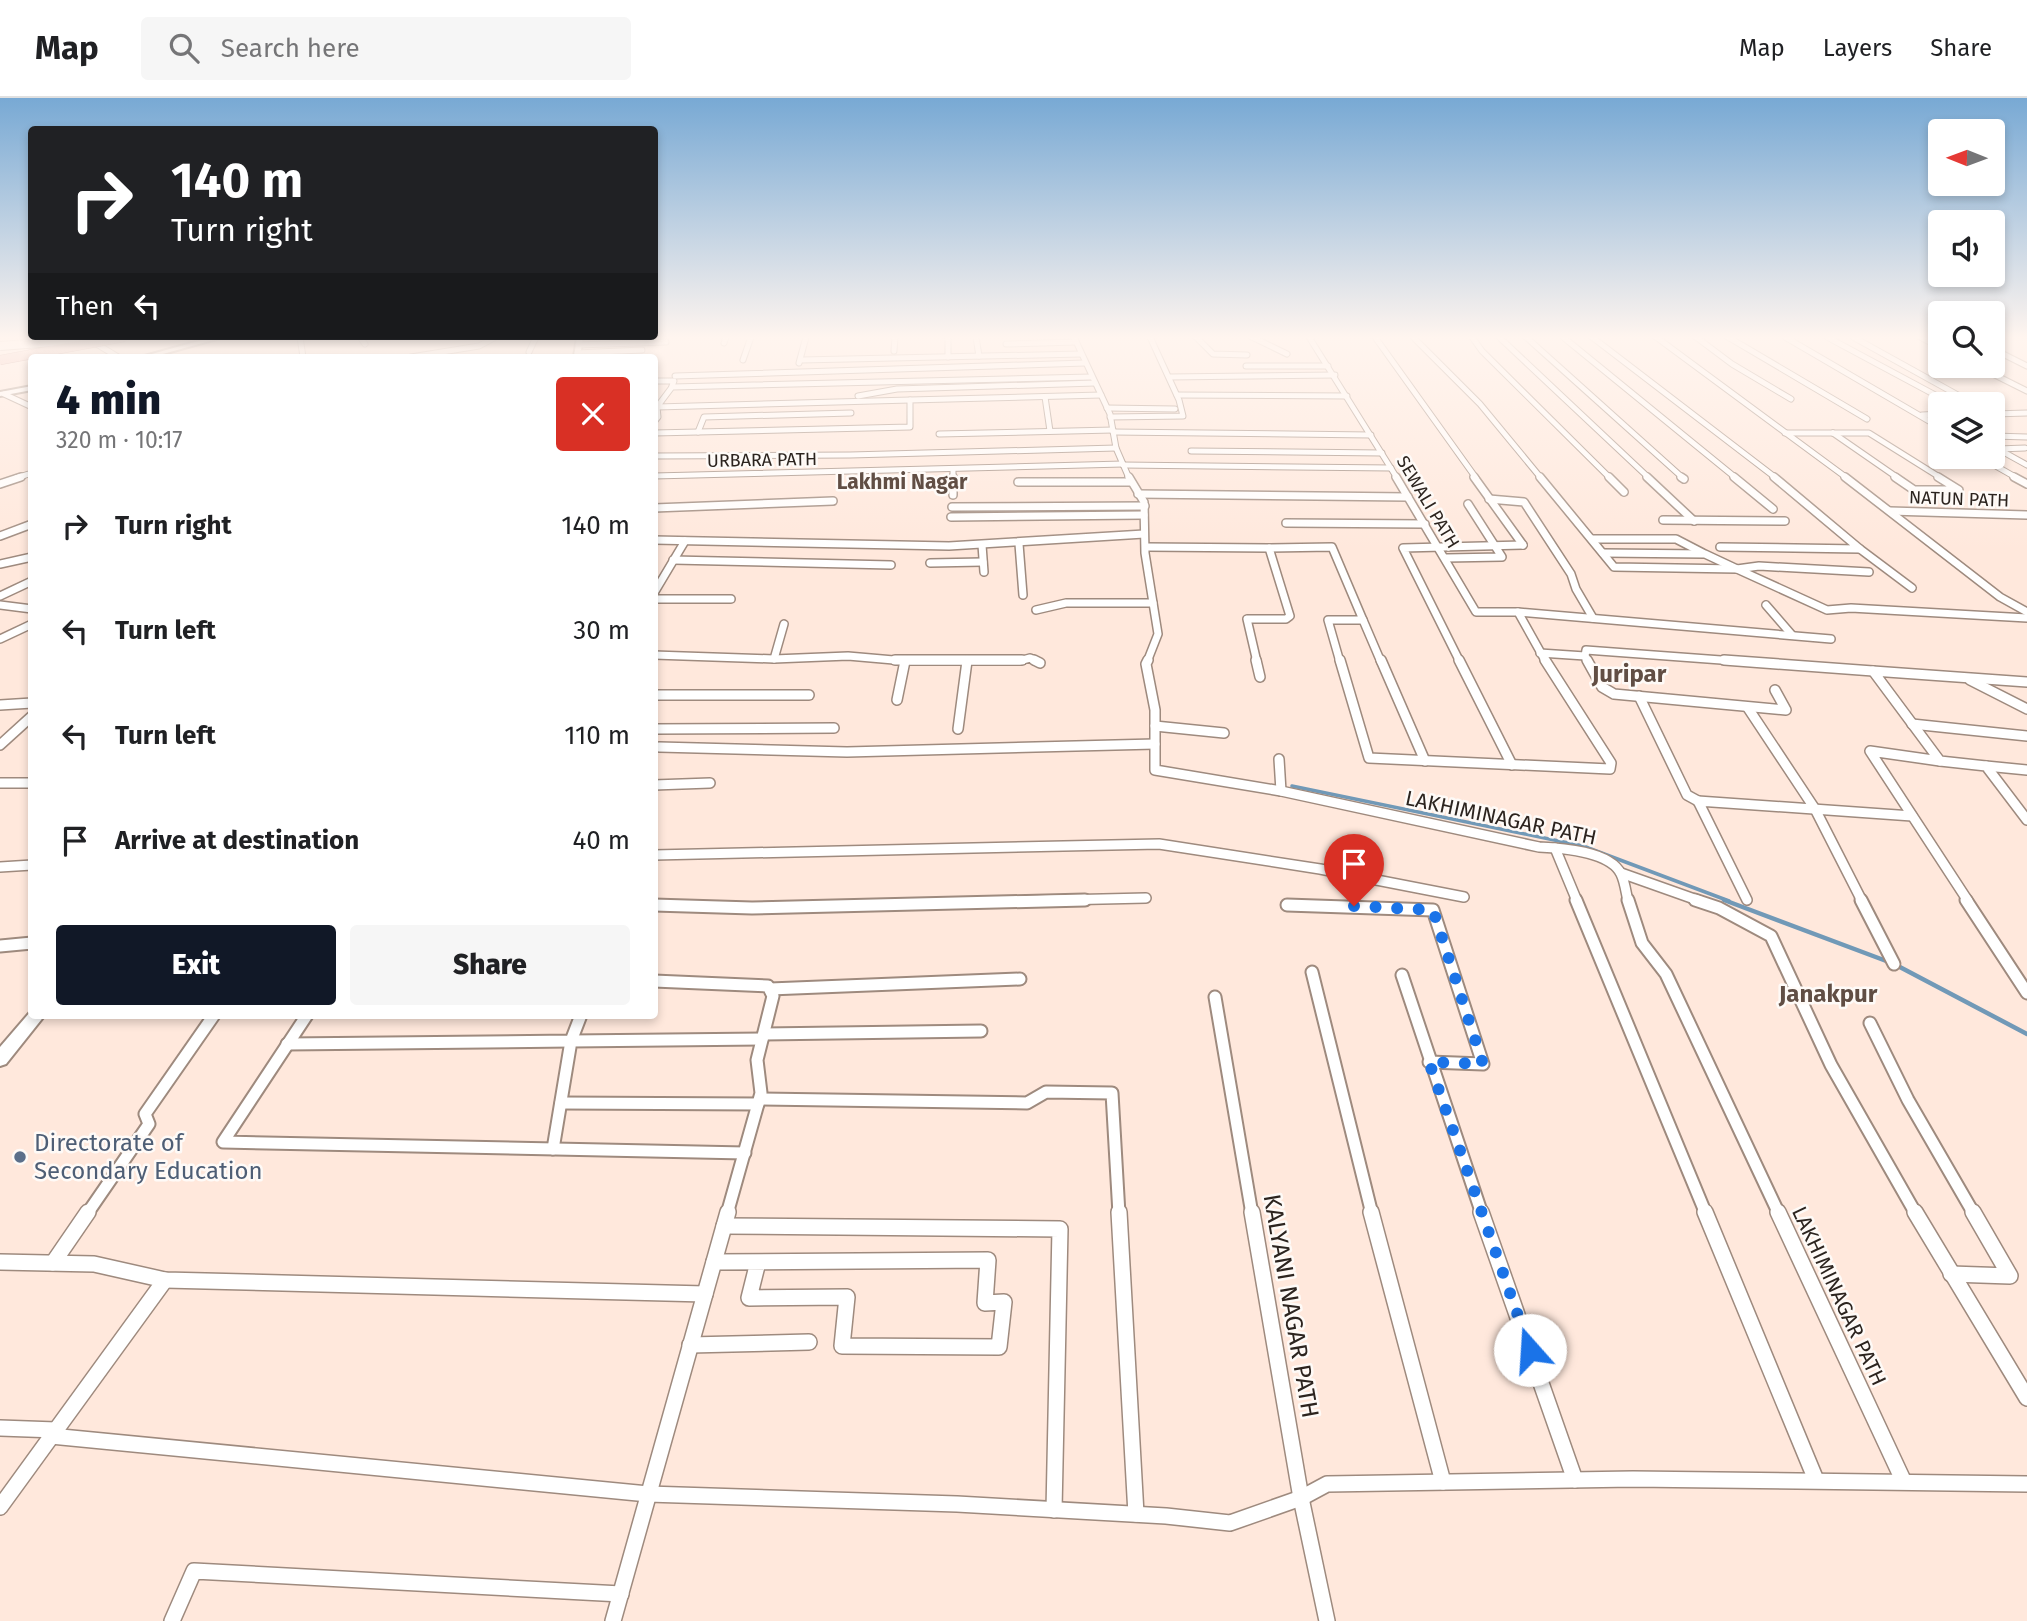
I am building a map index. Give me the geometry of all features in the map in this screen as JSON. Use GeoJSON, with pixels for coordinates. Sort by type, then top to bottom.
{"type":"FeatureCollection","features":[{"type":"Feature","properties":{"kind":"main road"},"geometry":{"type":"LineString","coordinates":[[0,1059],[34,1019]]}},
{"type":"Feature","properties":{"kind":"street"},"geometry":{"type":"LineString","coordinates":[[658,433],[910,427],[910,408]]}},
{"type":"Feature","properties":{"kind":"street"},"geometry":{"type":"LineString","coordinates":[[1047,408],[1050,431]]}},
{"type":"Feature","properties":{"kind":"street"},"geometry":{"type":"LineString","coordinates":[[1107,408],[1116,448],[1145,510]]}},
{"type":"Feature","properties":{"kind":"street"},"geometry":{"type":"LineString","coordinates":[[1109,412],[1174,408]]}},
{"type":"Feature","properties":{"kind":"street"},"geometry":{"type":"LineString","coordinates":[[1109,412],[1182,417],[1180,408]]}},
{"type":"Feature","properties":{"kind":"street","name":"SEWALI PATH"},"geometry":{"type":"LineString","coordinates":[[1354,408],[1476,612],[1518,612]]}},
{"type":"Feature","properties":{"kind":"street"},"geometry":{"type":"LineString","coordinates":[[1425,408],[1522,545],[1403,548],[1512,765]]}},
{"type":"Feature","properties":{"kind":"street"},"geometry":{"type":"LineString","coordinates":[[1482,408],[1614,567],[1737,569],[1759,566],[1869,572]]}},
{"type":"Feature","properties":{"kind":"street"},"geometry":{"type":"LineString","coordinates":[[1539,408],[1624,492]]}},
{"type":"Feature","properties":{"kind":"street"},"geometry":{"type":"LineString","coordinates":[[1574,408],[1694,521]]}},
{"type":"Feature","properties":{"kind":"street"},"geometry":{"type":"LineString","coordinates":[[1602,408],[1684,479]]}},
{"type":"Feature","properties":{"kind":"street"},"geometry":{"type":"LineString","coordinates":[[1650,408],[1773,509]]}},
{"type":"Feature","properties":{"kind":"street"},"geometry":{"type":"LineString","coordinates":[[1684,408],[1912,588]]}},
{"type":"Feature","properties":{"kind":"street"},"geometry":{"type":"LineString","coordinates":[[1751,408],[2027,615]]}},
{"type":"Feature","properties":{"kind":"street"},"geometry":{"type":"LineString","coordinates":[[1848,408],[1867,419]]}},
{"type":"Feature","properties":{"kind":"street"},"geometry":{"type":"LineString","coordinates":[[1907,408],[1928,420]]}},
{"type":"Feature","properties":{"kind":"street"},"geometry":{"type":"LineString","coordinates":[[698,432],[704,417],[851,413]]}},
{"type":"Feature","properties":{"kind":"street"},"geometry":{"type":"LineString","coordinates":[[2005,414],[2027,413]]}},
{"type":"Feature","properties":{"kind":"street"},"geometry":{"type":"LineString","coordinates":[[1921,416],[1928,415]]}},
{"type":"Feature","properties":{"kind":"street"},"geometry":{"type":"LineString","coordinates":[[939,434],[1113,431],[1371,435]]}},
{"type":"Feature","properties":{"kind":"street"},"geometry":{"type":"LineString","coordinates":[[1188,433],[1191,466]]}},
{"type":"Feature","properties":{"kind":"street"},"geometry":{"type":"LineString","coordinates":[[1784,433],[1833,433]]}},
{"type":"Feature","properties":{"kind":"street","name":"NATUN PATH"},"geometry":{"type":"LineString","coordinates":[[1833,433],[1869,433],[1959,490],[1914,490],[1833,433]]}},
{"type":"Feature","properties":{"kind":"street"},"geometry":{"type":"LineString","coordinates":[[2005,436],[2027,437]]}},
{"type":"Feature","properties":{"kind":"street"},"geometry":{"type":"LineString","coordinates":[[2005,437],[2026,448]]}},
{"type":"Feature","properties":{"kind":"street"},"geometry":{"type":"LineString","coordinates":[[658,456],[850,455],[1116,448]]}},
{"type":"Feature","properties":{"kind":"street"},"geometry":{"type":"LineString","coordinates":[[2026,448],[1998,449],[2027,466]]}},
{"type":"Feature","properties":{"kind":"street"},"geometry":{"type":"LineString","coordinates":[[1191,451],[1382,453]]}},
{"type":"Feature","properties":{"kind":"street","name":"URBARA PATH"},"geometry":{"type":"LineString","coordinates":[[658,476],[1123,464],[1391,468]]}},
{"type":"Feature","properties":{"kind":"street"},"geometry":{"type":"LineString","coordinates":[[953,469],[953,495]]}},
{"type":"Feature","properties":{"kind":"street"},"geometry":{"type":"LineString","coordinates":[[2001,469],[2027,484]]}},
{"type":"Feature","properties":{"kind":"street"},"geometry":{"type":"LineString","coordinates":[[0,484],[28,474]]}},
{"type":"Feature","properties":{"kind":"street"},"geometry":{"type":"LineString","coordinates":[[17,478],[28,479]]}},
{"type":"Feature","properties":{"kind":"street"},"geometry":{"type":"LineString","coordinates":[[1018,482],[1130,482]]}},
{"type":"Feature","properties":{"kind":"street"},"geometry":{"type":"LineString","coordinates":[[1138,494],[1408,497]]}},
{"type":"Feature","properties":{"kind":"street"},"geometry":{"type":"LineString","coordinates":[[1489,499],[1524,502],[1571,574],[1576,589],[1593,618]]}},
{"type":"Feature","properties":{"kind":"street"},"geometry":{"type":"LineString","coordinates":[[658,508],[833,501]]}},
{"type":"Feature","properties":{"kind":"street"},"geometry":{"type":"LineString","coordinates":[[1446,558],[1502,557],[1468,504]]}},
{"type":"Feature","properties":{"kind":"street"},"geometry":{"type":"LineString","coordinates":[[952,507],[1145,510]]}},
{"type":"Feature","properties":{"kind":"street"},"geometry":{"type":"LineString","coordinates":[[951,517],[1145,510]]}},
{"type":"Feature","properties":{"kind":"street","name":"LAKHIMINAGAR PATH"},"geometry":{"type":"LineString","coordinates":[[1145,510],[1144,534],[1158,634],[1146,664],[1155,710],[1155,770],[1281,791],[1539,847],[1589,854],[1611,863],[1621,873],[1634,925],[1642,943],[1666,974],[1903,1480]]}},
{"type":"Feature","properties":{"kind":"street","name":"NATUN PATH"},"geometry":{"type":"LineString","coordinates":[[1889,510],[2027,514]]}},
{"type":"Feature","properties":{"kind":"street"},"geometry":{"type":"LineString","coordinates":[[1663,520],[1785,521]]}},
{"type":"Feature","properties":{"kind":"street"},"geometry":{"type":"LineString","coordinates":[[1286,523],[1425,524]]}},
{"type":"Feature","properties":{"kind":"street"},"geometry":{"type":"LineString","coordinates":[[0,536],[28,525]]}},
{"type":"Feature","properties":{"kind":"street"},"geometry":{"type":"LineString","coordinates":[[0,529],[8,532]]}},
{"type":"Feature","properties":{"kind":"street"},"geometry":{"type":"LineString","coordinates":[[658,540],[982,545],[1144,534]]}},
{"type":"Feature","properties":{"kind":"street"},"geometry":{"type":"LineString","coordinates":[[1592,539],[1676,539],[1827,610],[1851,608],[2027,615]]}},
{"type":"Feature","properties":{"kind":"street"},"geometry":{"type":"LineString","coordinates":[[658,586],[685,541]]}},
{"type":"Feature","properties":{"kind":"street"},"geometry":{"type":"LineString","coordinates":[[1019,544],[1023,595]]}},
{"type":"Feature","properties":{"kind":"street"},"geometry":{"type":"LineString","coordinates":[[982,545],[984,572]]}},
{"type":"Feature","properties":{"kind":"street"},"geometry":{"type":"LineString","coordinates":[[1146,547],[1332,547],[1425,761]]}},
{"type":"Feature","properties":{"kind":"street"},"geometry":{"type":"LineString","coordinates":[[1720,547],[1860,549]]}},
{"type":"Feature","properties":{"kind":"street"},"geometry":{"type":"LineString","coordinates":[[1261,677],[1247,620],[1286,619],[1290,616],[1269,548]]}},
{"type":"Feature","properties":{"kind":"street"},"geometry":{"type":"LineString","coordinates":[[1603,553],[1705,554]]}},
{"type":"Feature","properties":{"kind":"street"},"geometry":{"type":"LineString","coordinates":[[0,564],[28,558]]}},
{"type":"Feature","properties":{"kind":"street"},"geometry":{"type":"LineString","coordinates":[[673,560],[891,565]]}},
{"type":"Feature","properties":{"kind":"street"},"geometry":{"type":"LineString","coordinates":[[930,564],[984,562]]}},
{"type":"Feature","properties":{"kind":"street"},"geometry":{"type":"LineString","coordinates":[[0,596],[28,583]]}},
{"type":"Feature","properties":{"kind":"street"},"geometry":{"type":"LineString","coordinates":[[2000,597],[2026,601]]}},
{"type":"Feature","properties":{"kind":"street"},"geometry":{"type":"LineString","coordinates":[[658,599],[731,599]]}},
{"type":"Feature","properties":{"kind":"street"},"geometry":{"type":"LineString","coordinates":[[1036,610],[1066,603],[1153,603]]}},
{"type":"Feature","properties":{"kind":"street"},"geometry":{"type":"LineString","coordinates":[[0,605],[28,608]]}},
{"type":"Feature","properties":{"kind":"street"},"geometry":{"type":"LineString","coordinates":[[1766,605],[1792,635]]}},
{"type":"Feature","properties":{"kind":"street"},"geometry":{"type":"LineString","coordinates":[[1518,612],[1831,639]]}},
{"type":"Feature","properties":{"kind":"street"},"geometry":{"type":"LineString","coordinates":[[1363,620],[1328,620],[1369,758],[1610,769],[1611,763],[1540,653],[1518,612]]}},
{"type":"Feature","properties":{"kind":"street"},"geometry":{"type":"LineString","coordinates":[[774,659],[784,624]]}},
{"type":"Feature","properties":{"kind":"street"},"geometry":{"type":"LineString","coordinates":[[0,639],[28,626]]}},
{"type":"Feature","properties":{"kind":"street"},"geometry":{"type":"LineString","coordinates":[[1775,690],[1786,710],[1608,692],[1585,656],[1584,650],[2027,682]]}},
{"type":"Feature","properties":{"kind":"street"},"geometry":{"type":"LineString","coordinates":[[1540,653],[1585,656]]}},
{"type":"Feature","properties":{"kind":"street"},"geometry":{"type":"LineString","coordinates":[[658,656],[774,659],[848,656],[967,661],[1019,661],[1030,658],[1040,663]]}},
{"type":"Feature","properties":{"kind":"street"},"geometry":{"type":"LineString","coordinates":[[897,700],[905,660]]}},
{"type":"Feature","properties":{"kind":"street"},"geometry":{"type":"LineString","coordinates":[[958,729],[967,661]]}},
{"type":"Feature","properties":{"kind":"street"},"geometry":{"type":"LineString","coordinates":[[1873,671],[1940,761]]}},
{"type":"Feature","properties":{"kind":"street"},"geometry":{"type":"LineString","coordinates":[[1966,679],[2027,709]]}},
{"type":"Feature","properties":{"kind":"street"},"geometry":{"type":"LineString","coordinates":[[658,695],[808,695]]}},
{"type":"Feature","properties":{"kind":"street"},"geometry":{"type":"LineString","coordinates":[[1639,696],[1688,795],[1698,801],[1912,816]]}},
{"type":"Feature","properties":{"kind":"street"},"geometry":{"type":"LineString","coordinates":[[0,705],[28,703]]}},
{"type":"Feature","properties":{"kind":"street"},"geometry":{"type":"LineString","coordinates":[[1748,708],[1815,809],[1894,964]]}},
{"type":"Feature","properties":{"kind":"street"},"geometry":{"type":"LineString","coordinates":[[0,745],[28,720]]}},
{"type":"Feature","properties":{"kind":"street"},"geometry":{"type":"LineString","coordinates":[[1912,724],[2027,736]]}},
{"type":"Feature","properties":{"kind":"street"},"geometry":{"type":"LineString","coordinates":[[1155,726],[1224,733]]}},
{"type":"Feature","properties":{"kind":"street"},"geometry":{"type":"LineString","coordinates":[[658,729],[834,728]]}},
{"type":"Feature","properties":{"kind":"street"},"geometry":{"type":"LineString","coordinates":[[659,747],[847,752],[1155,744]]}},
{"type":"Feature","properties":{"kind":"street"},"geometry":{"type":"LineString","coordinates":[[2027,770],[1870,751],[2027,993]]}},
{"type":"Feature","properties":{"kind":"street"},"geometry":{"type":"LineString","coordinates":[[1279,759],[1281,791]]}},
{"type":"Feature","properties":{"kind":"street"},"geometry":{"type":"LineString","coordinates":[[1986,766],[2027,820]]}},
{"type":"Feature","properties":{"kind":"street"},"geometry":{"type":"LineString","coordinates":[[0,783],[28,783]]}},
{"type":"Feature","properties":{"kind":"street"},"geometry":{"type":"LineString","coordinates":[[658,785],[710,783]]}},
{"type":"Feature","properties":{"kind":"street"},"geometry":{"type":"LineString","coordinates":[[1698,801],[1747,900]]}},
{"type":"Feature","properties":{"kind":"street"},"geometry":{"type":"LineString","coordinates":[[658,855],[1159,844],[1320,869],[1464,897]]}},
{"type":"Feature","properties":{"kind":"street"},"geometry":{"type":"LineString","coordinates":[[1555,848],[1816,1480]]}},
{"type":"Feature","properties":{"kind":"street"},"geometry":{"type":"LineString","coordinates":[[0,867],[28,865]]}},
{"type":"Feature","properties":{"kind":"street"},"geometry":{"type":"LineString","coordinates":[[1621,873],[1719,908],[1771,936],[1831,1065],[1951,1274],[2027,1398]]}},
{"type":"Feature","properties":{"kind":"street"},"geometry":{"type":"LineString","coordinates":[[658,905],[766,908],[1146,898]]}},
{"type":"Feature","properties":{"kind":"street"},"geometry":{"type":"LineString","coordinates":[[1287,905],[1433,910],[1483,1064],[1429,1062]]}},
{"type":"Feature","properties":{"kind":"street"},"geometry":{"type":"LineString","coordinates":[[0,946],[28,943]]}},
{"type":"Feature","properties":{"kind":"street"},"geometry":{"type":"LineString","coordinates":[[1312,972],[1344,1108],[1443,1482]]}},
{"type":"Feature","properties":{"kind":"street"},"geometry":{"type":"LineString","coordinates":[[1402,975],[1429,1062],[1575,1480]]}},
{"type":"Feature","properties":{"kind":"street"},"geometry":{"type":"LineString","coordinates":[[770,989],[1020,979]]}},
{"type":"Feature","properties":{"kind":"street"},"geometry":{"type":"LineString","coordinates":[[613,1621],[759,1101],[757,1060],[773,996],[768,986],[755,984],[658,981]]}},
{"type":"Feature","properties":{"kind":"street","name":"KALYANI NAGAR PATH"},"geometry":{"type":"LineString","coordinates":[[1215,997],[1301,1498],[1327,1621]]}},
{"type":"Feature","properties":{"kind":"street"},"geometry":{"type":"LineString","coordinates":[[53,1263],[149,1124],[145,1114],[211,1019]]}},
{"type":"Feature","properties":{"kind":"street"},"geometry":{"type":"LineString","coordinates":[[304,1019],[223,1142],[745,1153]]}},
{"type":"Feature","properties":{"kind":"street"},"geometry":{"type":"LineString","coordinates":[[553,1149],[571,1041],[579,1019]]}},
{"type":"Feature","properties":{"kind":"street"},"geometry":{"type":"LineString","coordinates":[[1870,1023],[1909,1100],[2010,1276],[1951,1274]]}},
{"type":"Feature","properties":{"kind":"street"},"geometry":{"type":"LineString","coordinates":[[286,1044],[571,1041],[981,1031]]}},
{"type":"Feature","properties":{"kind":"street"},"geometry":{"type":"LineString","coordinates":[[561,1103],[1027,1103],[1046,1092],[1112,1093],[1136,1514]]}},
{"type":"Feature","properties":{"kind":"street"},"geometry":{"type":"LineString","coordinates":[[724,1226],[1060,1229],[1054,1510]]}},
{"type":"Feature","properties":{"kind":"street"},"geometry":{"type":"LineString","coordinates":[[714,1262],[988,1260],[985,1303],[1004,1302],[999,1347],[842,1346],[847,1297],[749,1298],[758,1262]]}},
{"type":"Feature","properties":{"kind":"street"},"geometry":{"type":"LineString","coordinates":[[0,1262],[94,1264],[164,1280],[705,1294]]}},
{"type":"Feature","properties":{"kind":"street"},"geometry":{"type":"LineString","coordinates":[[0,1507],[164,1280]]}},
{"type":"Feature","properties":{"kind":"street"},"geometry":{"type":"LineString","coordinates":[[690,1345],[809,1342]]}},
{"type":"Feature","properties":{"kind":"street"},"geometry":{"type":"LineString","coordinates":[[0,1428],[648,1494],[1136,1514],[1230,1523],[1301,1498],[1327,1483],[1903,1480],[2027,1484]]}},
{"type":"Feature","properties":{"kind":"street"},"geometry":{"type":"LineString","coordinates":[[172,1621],[194,1571],[621,1594]]}},
{"type":"Feature","properties":{"kind":"waterway"},"geometry":{"type":"LineString","coordinates":[[1292,786],[1583,846],[1729,901]]}},
{"type":"Feature","properties":{"kind":"waterway"},"geometry":{"type":"LineString","coordinates":[[1724,900],[1889,962]]}},
{"type":"Feature","properties":{"kind":"waterway"},"geometry":{"type":"LineString","coordinates":[[1896,965],[2027,1034]]}},
{"type":"Feature","properties":{"kind":"place","name":"Directorate of Secondary Education"},"geometry":{"type":"Point","coordinates":[20,1157]}},
{"type":"Feature","properties":{"kind":"district","name":"Lakhmi Nagar"},"geometry":{"type":"Point","coordinates":[902,482]}},
{"type":"Feature","properties":{"kind":"district","name":"Juripar"},"geometry":{"type":"Point","coordinates":[1629,674]}},
{"type":"Feature","properties":{"kind":"district","name":"Janakpur"},"geometry":{"type":"Point","coordinates":[1828,994]}},
{"type":"Feature","properties":{"kind":"route"},"geometry":{"type":"LineString","coordinates":[[1354,906],[1433,910],[1483,1064],[1429,1062],[1530,1350]]}}]}
